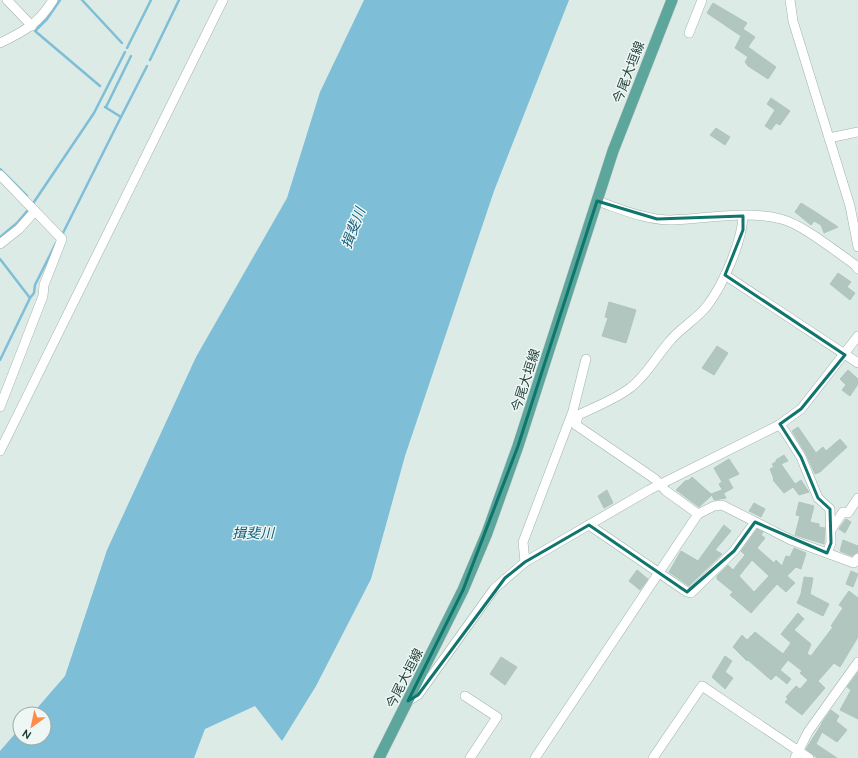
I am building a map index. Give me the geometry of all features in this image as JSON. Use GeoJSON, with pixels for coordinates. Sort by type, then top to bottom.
{"type":"FeatureCollection","features":[{"type":"Feature","properties":{"kind":"main road","name":"今尾大垣線"},"geometry":{"type":"LineString","coordinates":[[379,758],[463,590],[487,533],[523,431],[624,122],[672,0]]}},
{"type":"Feature","properties":{"kind":"street"},"geometry":{"type":"LineString","coordinates":[[6,0],[32,26]]}},
{"type":"Feature","properties":{"kind":"street"},"geometry":{"type":"LineString","coordinates":[[0,43],[32,26],[43,16],[53,0]]}},
{"type":"Feature","properties":{"kind":"street"},"geometry":{"type":"LineString","coordinates":[[0,451],[223,0]]}},
{"type":"Feature","properties":{"kind":"street"},"geometry":{"type":"LineString","coordinates":[[689,33],[702,0]]}},
{"type":"Feature","properties":{"kind":"street"},"geometry":{"type":"LineString","coordinates":[[790,0],[793,22],[850,206],[858,247]]}},
{"type":"Feature","properties":{"kind":"street"},"geometry":{"type":"LineString","coordinates":[[829,138],[858,132]]}},
{"type":"Feature","properties":{"kind":"street"},"geometry":{"type":"LineString","coordinates":[[0,175],[62,239],[61,245],[44,285],[43,296],[0,407]]}},
{"type":"Feature","properties":{"kind":"street"},"geometry":{"type":"LineString","coordinates":[[597,201],[657,219],[765,216],[790,222],[802,227],[857,263]]}},
{"type":"Feature","properties":{"kind":"street"},"geometry":{"type":"LineString","coordinates":[[0,244],[19,229],[35,211]]}},
{"type":"Feature","properties":{"kind":"street"},"geometry":{"type":"LineString","coordinates":[[698,514],[658,484],[655,478],[576,425],[578,414],[612,398],[639,380],[675,335],[695,319],[707,306],[725,275],[743,230],[743,216]]}},
{"type":"Feature","properties":{"kind":"street"},"geometry":{"type":"LineString","coordinates":[[725,275],[858,363]]}},
{"type":"Feature","properties":{"kind":"street"},"geometry":{"type":"LineString","coordinates":[[408,701],[418,695],[494,589],[525,562],[658,484],[779,425],[802,409],[845,355],[858,336]]}},
{"type":"Feature","properties":{"kind":"street"},"geometry":{"type":"LineString","coordinates":[[525,562],[522,542],[573,411],[586,359]]}},
{"type":"Feature","properties":{"kind":"street"},"geometry":{"type":"LineString","coordinates":[[779,425],[784,430],[801,457],[818,498],[830,509],[832,530],[831,543],[827,553]]}},
{"type":"Feature","properties":{"kind":"street"},"geometry":{"type":"LineString","coordinates":[[832,530],[843,512],[848,513],[858,498]]}},
{"type":"Feature","properties":{"kind":"street"},"geometry":{"type":"LineString","coordinates":[[535,758],[698,514],[714,506],[722,505],[791,540],[854,563],[858,558]]}},
{"type":"Feature","properties":{"kind":"street"},"geometry":{"type":"LineString","coordinates":[[589,525],[687,592],[691,593],[734,551],[755,522]]}},
{"type":"Feature","properties":{"kind":"street"},"geometry":{"type":"LineString","coordinates":[[797,755],[808,732],[858,662]]}},
{"type":"Feature","properties":{"kind":"street"},"geometry":{"type":"LineString","coordinates":[[653,758],[702,686],[797,755],[809,758]]}},
{"type":"Feature","properties":{"kind":"street"},"geometry":{"type":"LineString","coordinates":[[465,696],[497,718],[470,758]]}},
{"type":"Feature","properties":{"kind":"highlighted area"},"geometry":{"type":"Polygon","coordinates":[[[597,201],[657,219],[743,216],[743,230],[725,275],[845,355],[801,409],[780,424],[801,457],[818,498],[830,509],[831,543],[827,553],[755,522],[734,551],[687,592],[589,525],[525,562],[505,578],[418,695],[408,701],[463,590],[518,446],[597,201]]]}},
{"type":"Feature","properties":{"kind":"water","name":"揖斐川"},"geometry":{"type":"Polygon","coordinates":[[[364,0],[569,0],[494,191],[405,456],[371,579],[316,686],[282,741],[255,706],[205,729],[194,758],[0,758],[0,751],[12,737],[12,746],[52,746],[52,706],[39,706],[65,676],[107,550],[196,357],[287,198],[320,92],[364,0]]]}},
{"type":"Feature","properties":{"kind":"building"},"geometry":{"type":"Polygon","coordinates":[[[713,3],[747,23],[743,29],[755,37],[748,47],[776,67],[768,79],[748,66],[745,62],[748,57],[735,48],[741,36],[707,13],[713,3]]]}},
{"type":"Feature","properties":{"kind":"building"},"geometry":{"type":"Polygon","coordinates":[[[771,98],[790,111],[780,125],[776,123],[771,130],[765,126],[775,110],[767,104],[771,98]]]}},
{"type":"Feature","properties":{"kind":"building"},"geometry":{"type":"Polygon","coordinates":[[[716,128],[730,137],[725,145],[710,135],[716,128]]]}},
{"type":"Feature","properties":{"kind":"building"},"geometry":{"type":"Polygon","coordinates":[[[801,203],[838,227],[824,233],[821,225],[814,221],[811,225],[795,212],[801,203]]]}},
{"type":"Feature","properties":{"kind":"building"},"geometry":{"type":"Polygon","coordinates":[[[838,273],[851,282],[847,287],[855,293],[850,300],[830,284],[838,273]]]}},
{"type":"Feature","properties":{"kind":"building"},"geometry":{"type":"Polygon","coordinates":[[[609,302],[636,310],[626,343],[602,336],[608,318],[605,317],[609,302]]]}},
{"type":"Feature","properties":{"kind":"building"},"geometry":{"type":"Polygon","coordinates":[[[717,346],[728,353],[714,375],[702,368],[717,346]]]}},
{"type":"Feature","properties":{"kind":"building"},"geometry":{"type":"Polygon","coordinates":[[[848,370],[858,379],[858,384],[850,396],[842,390],[846,385],[840,379],[848,370]]]}},
{"type":"Feature","properties":{"kind":"building"},"geometry":{"type":"Polygon","coordinates":[[[798,427],[816,453],[823,447],[826,451],[840,439],[847,447],[820,472],[815,474],[806,454],[792,431],[798,427]]]}},
{"type":"Feature","properties":{"kind":"building"},"geometry":{"type":"Polygon","coordinates":[[[784,455],[788,461],[781,464],[795,484],[801,480],[809,492],[799,495],[793,487],[784,493],[773,480],[774,479],[770,469],[774,467],[772,464],[784,455]]]}},
{"type":"Feature","properties":{"kind":"building"},"geometry":{"type":"Polygon","coordinates":[[[729,459],[739,474],[728,479],[733,488],[724,493],[719,484],[722,482],[714,468],[729,459]]]}},
{"type":"Feature","properties":{"kind":"building"},"geometry":{"type":"Polygon","coordinates":[[[692,477],[711,494],[722,490],[726,498],[714,500],[712,495],[699,507],[676,490],[685,481],[692,477]]]}},
{"type":"Feature","properties":{"kind":"building"},"geometry":{"type":"Polygon","coordinates":[[[607,490],[613,503],[604,508],[598,496],[607,490]]]}},
{"type":"Feature","properties":{"kind":"building"},"geometry":{"type":"Polygon","coordinates":[[[799,502],[814,506],[810,522],[819,524],[819,527],[825,528],[824,544],[795,535],[800,516],[796,515],[799,502]]]}},
{"type":"Feature","properties":{"kind":"building"},"geometry":{"type":"Polygon","coordinates":[[[754,503],[765,509],[761,517],[749,511],[754,503]]]}},
{"type":"Feature","properties":{"kind":"building"},"geometry":{"type":"Polygon","coordinates":[[[846,519],[851,522],[845,533],[839,529],[846,519]]]}},
{"type":"Feature","properties":{"kind":"building"},"geometry":{"type":"Polygon","coordinates":[[[724,525],[731,531],[715,550],[722,554],[689,586],[669,572],[681,551],[698,561],[724,525]]]}},
{"type":"Feature","properties":{"kind":"building"},"geometry":{"type":"Polygon","coordinates":[[[757,529],[763,532],[761,535],[765,538],[757,548],[774,563],[776,560],[782,566],[786,556],[790,557],[794,548],[806,553],[801,569],[796,567],[787,576],[795,583],[786,592],[777,584],[751,613],[730,595],[733,592],[717,579],[717,576],[728,565],[733,570],[745,555],[741,551],[757,529]],[[752,560],[739,576],[754,592],[769,576],[752,560]]]}},
{"type":"Feature","properties":{"kind":"building"},"geometry":{"type":"Polygon","coordinates":[[[843,540],[858,546],[858,552],[852,556],[840,551],[843,540]]]}},
{"type":"Feature","properties":{"kind":"building"},"geometry":{"type":"Polygon","coordinates":[[[637,570],[648,579],[640,590],[629,581],[637,570]]]}},
{"type":"Feature","properties":{"kind":"building"},"geometry":{"type":"Polygon","coordinates":[[[851,571],[858,574],[853,587],[846,584],[851,571]]]}},
{"type":"Feature","properties":{"kind":"building"},"geometry":{"type":"Polygon","coordinates":[[[804,577],[813,578],[810,594],[829,604],[823,616],[797,603],[801,594],[804,577]]]}},
{"type":"Feature","properties":{"kind":"building"},"geometry":{"type":"Polygon","coordinates":[[[849,591],[858,598],[858,637],[840,667],[834,663],[818,681],[825,688],[802,715],[785,702],[788,699],[786,697],[796,686],[800,689],[808,680],[800,673],[802,671],[788,660],[780,670],[791,679],[787,684],[776,675],[771,680],[748,660],[747,661],[733,647],[742,635],[747,640],[755,632],[783,654],[791,643],[781,634],[798,613],[804,619],[794,630],[811,644],[807,654],[811,656],[833,627],[831,626],[843,608],[839,605],[849,591]]]}},
{"type":"Feature","properties":{"kind":"building"},"geometry":{"type":"Polygon","coordinates":[[[725,656],[732,661],[725,672],[733,678],[725,689],[712,677],[725,656]]]}},
{"type":"Feature","properties":{"kind":"building"},"geometry":{"type":"Polygon","coordinates":[[[501,657],[517,667],[505,685],[490,674],[501,657]]]}},
{"type":"Feature","properties":{"kind":"building"},"geometry":{"type":"Polygon","coordinates":[[[858,672],[858,719],[840,710],[851,690],[847,687],[858,672]]]}},
{"type":"Feature","properties":{"kind":"building"},"geometry":{"type":"Polygon","coordinates":[[[831,710],[839,716],[836,721],[847,730],[837,742],[822,732],[816,744],[837,758],[817,758],[806,749],[821,725],[824,725],[821,724],[831,710]]]}},
{"type":"Feature","properties":{"kind":"waterway"},"geometry":{"type":"LineString","coordinates":[[60,0],[47,19],[35,31],[100,86]]}},
{"type":"Feature","properties":{"kind":"waterway"},"geometry":{"type":"LineString","coordinates":[[82,0],[122,43]]}},
{"type":"Feature","properties":{"kind":"waterway"},"geometry":{"type":"LineString","coordinates":[[127,48],[151,0]]}},
{"type":"Feature","properties":{"kind":"waterway"},"geometry":{"type":"LineString","coordinates":[[150,60],[179,0]]}},
{"type":"Feature","properties":{"kind":"waterway"},"geometry":{"type":"LineString","coordinates":[[32,205],[94,113],[125,52]]}},
{"type":"Feature","properties":{"kind":"waterway"},"geometry":{"type":"LineString","coordinates":[[106,107],[131,56]]}},
{"type":"Feature","properties":{"kind":"waterway"},"geometry":{"type":"LineString","coordinates":[[121,117],[147,66]]}},
{"type":"Feature","properties":{"kind":"waterway"},"geometry":{"type":"LineString","coordinates":[[63,233],[121,117],[105,107]]}},
{"type":"Feature","properties":{"kind":"waterway"},"geometry":{"type":"LineString","coordinates":[[0,169],[27,196]]}},
{"type":"Feature","properties":{"kind":"waterway"},"geometry":{"type":"LineString","coordinates":[[0,237],[17,223],[28,210]]}},
{"type":"Feature","properties":{"kind":"waterway"},"geometry":{"type":"LineString","coordinates":[[0,259],[30,298],[34,293],[35,285],[56,243]]}},
{"type":"Feature","properties":{"kind":"waterway"},"geometry":{"type":"LineString","coordinates":[[0,360],[30,298]]}}]}
